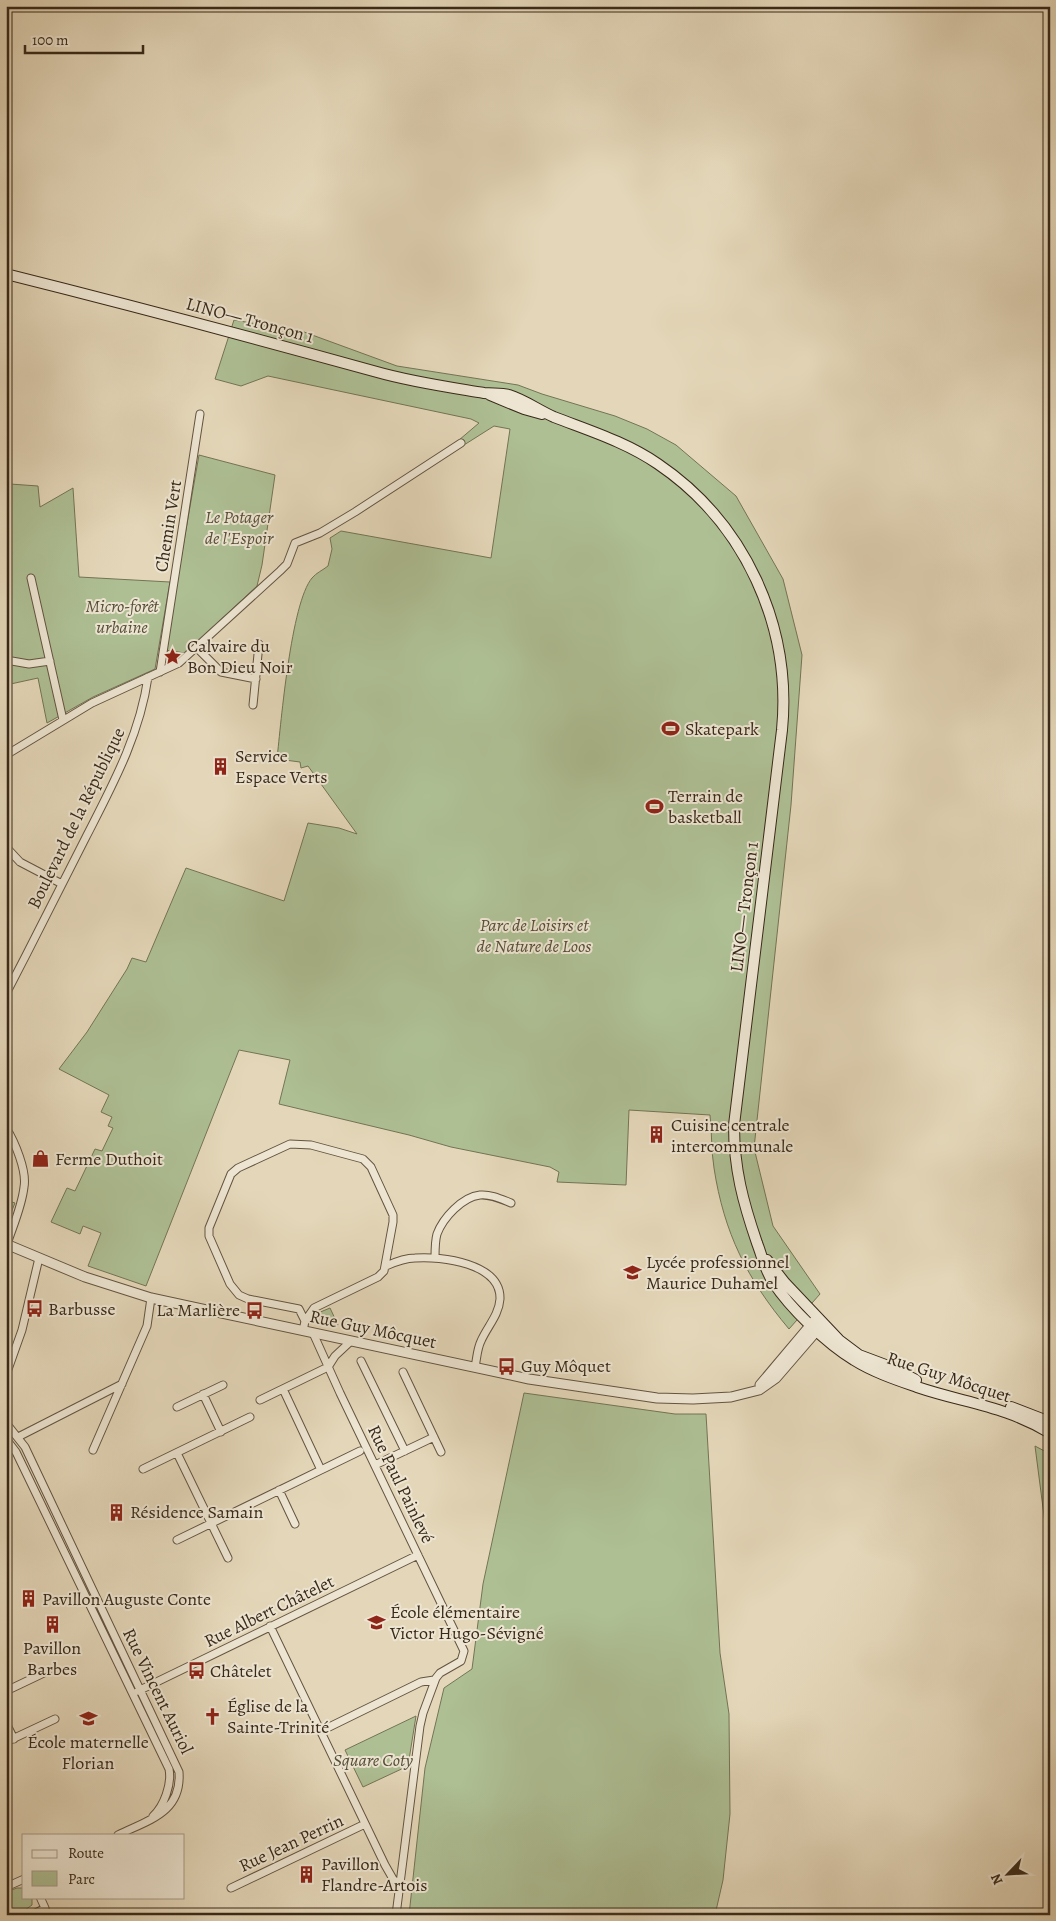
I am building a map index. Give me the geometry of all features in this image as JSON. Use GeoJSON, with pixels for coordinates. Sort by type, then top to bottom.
{"type":"FeatureCollection","features":[{"type":"Feature","properties":{"kind":"main road","name":"LINO— Tronçon 1"},"geometry":{"type":"LineString","coordinates":[[6,274],[192,321],[402,378],[509,396],[526,402],[550,415],[610,438],[638,452],[668,471],[700,498],[727,529],[747,561],[765,598],[776,636],[783,678],[783,722],[734,1125],[734,1155],[738,1184],[756,1242],[817,1324]]}},
{"type":"Feature","properties":{"kind":"main road","name":"Rue Guy Môcquet"},"geometry":{"type":"LineString","coordinates":[[817,1324],[856,1353],[891,1367],[909,1377],[954,1393],[1008,1406],[1050,1422]]}},
{"type":"Feature","properties":{"kind":"main road","name":"Rue Guy Môcquet"},"geometry":{"type":"LineString","coordinates":[[817,1324],[849,1357],[863,1365],[921,1388],[996,1408],[1050,1432]]}},
{"type":"Feature","properties":{"kind":"street","name":"Chemin Vert"},"geometry":{"type":"LineString","coordinates":[[160,672],[200,414]]}},
{"type":"Feature","properties":{"kind":"street"},"geometry":{"type":"LineString","coordinates":[[6,755],[99,700],[184,660],[284,567],[289,560],[293,546],[298,541],[317,534],[351,515],[461,444]]}},
{"type":"Feature","properties":{"kind":"street"},"geometry":{"type":"LineString","coordinates":[[31,578],[63,720]]}},
{"type":"Feature","properties":{"kind":"street"},"geometry":{"type":"LineString","coordinates":[[253,705],[259,644]]}},
{"type":"Feature","properties":{"kind":"street"},"geometry":{"type":"LineString","coordinates":[[197,648],[221,672],[256,679]]}},
{"type":"Feature","properties":{"kind":"street"},"geometry":{"type":"LineString","coordinates":[[6,660],[29,664],[50,661]]}},
{"type":"Feature","properties":{"kind":"street","name":"Boulevard de la République"},"geometry":{"type":"LineString","coordinates":[[6,994],[113,784],[130,745],[141,713],[148,678]]}},
{"type":"Feature","properties":{"kind":"street"},"geometry":{"type":"LineString","coordinates":[[6,847],[20,862],[62,884]]}},
{"type":"Feature","properties":{"kind":"street"},"geometry":{"type":"LineString","coordinates":[[6,1128],[18,1155],[25,1183],[6,1244]]}},
{"type":"Feature","properties":{"kind":"street"},"geometry":{"type":"LineString","coordinates":[[303,1331],[305,1321],[314,1308],[378,1277],[386,1266],[393,1215],[371,1166],[363,1159],[311,1145],[290,1144],[238,1168],[228,1179],[209,1228],[208,1236],[230,1284],[239,1295],[248,1299],[299,1309],[305,1321]]}},
{"type":"Feature","properties":{"kind":"street"},"geometry":{"type":"LineString","coordinates":[[435,1258],[438,1233],[444,1221],[460,1204],[480,1195],[491,1196],[511,1203]]}},
{"type":"Feature","properties":{"kind":"street","name":"Rue Guy Môcquet"},"geometry":{"type":"LineString","coordinates":[[6,1244],[94,1280],[151,1298],[538,1380],[656,1398],[693,1399],[742,1395],[759,1390],[772,1381],[817,1324]]}},
{"type":"Feature","properties":{"kind":"street"},"geometry":{"type":"LineString","coordinates":[[6,1376],[22,1330],[39,1258]]}},
{"type":"Feature","properties":{"kind":"street"},"geometry":{"type":"LineString","coordinates":[[386,1266],[406,1259],[435,1258],[466,1263],[488,1277],[498,1288],[499,1306],[480,1342],[475,1367]]}},
{"type":"Feature","properties":{"kind":"street"},"geometry":{"type":"LineString","coordinates":[[93,1450],[147,1326],[152,1305],[151,1298]]}},
{"type":"Feature","properties":{"kind":"street","name":"Rue Paul Painlevé"},"geometry":{"type":"LineString","coordinates":[[313,1333],[462,1647],[464,1655],[461,1661],[440,1673],[434,1680]]}},
{"type":"Feature","properties":{"kind":"street"},"geometry":{"type":"LineString","coordinates":[[260,1400],[328,1367],[335,1356],[351,1341]]}},
{"type":"Feature","properties":{"kind":"street"},"geometry":{"type":"LineString","coordinates":[[361,1361],[405,1451]]}},
{"type":"Feature","properties":{"kind":"street"},"geometry":{"type":"LineString","coordinates":[[403,1372],[441,1452]]}},
{"type":"Feature","properties":{"kind":"street"},"geometry":{"type":"LineString","coordinates":[[18,1437],[122,1384]]}},
{"type":"Feature","properties":{"kind":"street"},"geometry":{"type":"LineString","coordinates":[[176,1407],[223,1385]]}},
{"type":"Feature","properties":{"kind":"street"},"geometry":{"type":"LineString","coordinates":[[283,1389],[321,1470]]}},
{"type":"Feature","properties":{"kind":"street"},"geometry":{"type":"LineString","coordinates":[[203,1394],[221,1432]]}},
{"type":"Feature","properties":{"kind":"street"},"geometry":{"type":"LineString","coordinates":[[143,1469],[250,1417]]}},
{"type":"Feature","properties":{"kind":"street","name":"Rue Vincent Auriol"},"geometry":{"type":"LineString","coordinates":[[6,1423],[18,1437],[33,1462],[178,1767],[180,1777],[169,1808],[160,1815],[145,1822]]}},
{"type":"Feature","properties":{"kind":"street"},"geometry":{"type":"LineString","coordinates":[[376,1465],[434,1437]]}},
{"type":"Feature","properties":{"kind":"street","name":"Rue Vincent Auriol"},"geometry":{"type":"LineString","coordinates":[[6,1439],[16,1452],[170,1772],[161,1807],[156,1814],[145,1822]]}},
{"type":"Feature","properties":{"kind":"street"},"geometry":{"type":"LineString","coordinates":[[177,1540],[360,1451]]}},
{"type":"Feature","properties":{"kind":"street"},"geometry":{"type":"LineString","coordinates":[[177,1453],[228,1558]]}},
{"type":"Feature","properties":{"kind":"street"},"geometry":{"type":"LineString","coordinates":[[279,1490],[295,1524]]}},
{"type":"Feature","properties":{"kind":"street","name":"Rue Albert Châtelet"},"geometry":{"type":"LineString","coordinates":[[133,1693],[418,1555]]}},
{"type":"Feature","properties":{"kind":"street"},"geometry":{"type":"LineString","coordinates":[[270,1626],[388,1873],[399,1885]]}},
{"type":"Feature","properties":{"kind":"street"},"geometry":{"type":"LineString","coordinates":[[6,1691],[48,1671]]}},
{"type":"Feature","properties":{"kind":"street"},"geometry":{"type":"LineString","coordinates":[[321,1731],[419,1684],[428,1680],[434,1680],[420,1726],[396,1915]]}},
{"type":"Feature","properties":{"kind":"street"},"geometry":{"type":"LineString","coordinates":[[6,1742],[55,1719]]}},
{"type":"Feature","properties":{"kind":"street"},"geometry":{"type":"LineString","coordinates":[[6,1723],[14,1739]]}},
{"type":"Feature","properties":{"kind":"street"},"geometry":{"type":"LineString","coordinates":[[120,1834],[145,1822]]}},
{"type":"Feature","properties":{"kind":"street","name":"Rue Jean Perrin"},"geometry":{"type":"LineString","coordinates":[[231,1888],[365,1824]]}},
{"type":"Feature","properties":{"kind":"street"},"geometry":{"type":"LineString","coordinates":[[6,1887],[22,1880]]}},
{"type":"Feature","properties":{"kind":"street"},"geometry":{"type":"LineString","coordinates":[[32,1915],[48,1911],[41,1898]]}},
{"type":"Feature","properties":{"kind":"green space","name":"Parc de Loisirs et de Nature de Loos"},"geometry":{"type":"Polygon","coordinates":[[[234,320],[304,332],[397,366],[518,385],[615,416],[647,429],[676,445],[736,496],[783,579],[802,655],[791,805],[754,1148],[773,1226],[820,1294],[789,1329],[749,1273],[731,1234],[718,1192],[712,1155],[710,1115],[629,1110],[626,1185],[557,1182],[559,1172],[550,1167],[451,1147],[279,1104],[290,1060],[239,1050],[146,1286],[88,1266],[101,1233],[83,1226],[80,1234],[51,1222],[67,1188],[75,1191],[95,1149],[102,1151],[113,1128],[108,1126],[112,1117],[101,1112],[109,1095],[59,1069],[87,1032],[132,958],[146,962],[186,868],[284,901],[308,823],[339,828],[357,834],[308,766],[301,768],[300,762],[277,759],[288,664],[298,612],[305,591],[312,578],[328,566],[332,549],[330,538],[341,531],[491,558],[510,429],[494,426],[464,445],[459,440],[479,423],[471,419],[268,376],[241,386],[215,379],[234,320]]]}},
{"type":"Feature","properties":{"kind":"green space","name":"Le Potager de l'Espoir"},"geometry":{"type":"Polygon","coordinates":[[[199,455],[275,475],[262,565],[257,586],[185,653],[165,650],[199,455]]]}},
{"type":"Feature","properties":{"kind":"green space","name":"Micro-forêt urbaine"},"geometry":{"type":"Polygon","coordinates":[[[6,470],[10,484],[38,486],[40,507],[73,488],[79,577],[170,582],[155,669],[93,697],[47,723],[38,678],[6,685],[6,470]]]}},
{"type":"Feature","properties":{"kind":"green space"},"geometry":{"type":"Polygon","coordinates":[[[6,1200],[15,1203],[6,1225],[6,1200]]]}},
{"type":"Feature","properties":{"kind":"green space"},"geometry":{"type":"Polygon","coordinates":[[[330,1308],[338,1325],[314,1320],[318,1313],[330,1308]]]}},
{"type":"Feature","properties":{"kind":"green space"},"geometry":{"type":"Polygon","coordinates":[[[524,1393],[675,1414],[706,1414],[720,1653],[729,1714],[730,1814],[723,1880],[715,1915],[409,1915],[425,1768],[444,1688],[472,1669],[483,1584],[524,1393]]]}},
{"type":"Feature","properties":{"kind":"green space"},"geometry":{"type":"Polygon","coordinates":[[[1035,1446],[1050,1454],[1050,1562],[1035,1446]]]}},
{"type":"Feature","properties":{"kind":"green space","name":"Square Coty"},"geometry":{"type":"Polygon","coordinates":[[[416,1716],[408,1766],[363,1787],[345,1750],[416,1716]]]}},
{"type":"Feature","properties":{"kind":"green space"},"geometry":{"type":"Polygon","coordinates":[[[22,1888],[22,1898],[32,1898],[32,1905],[18,1915],[6,1915],[6,1892],[22,1888]]]}},
{"type":"Feature","properties":{"kind":"place","name":"Calvaire du Bon Dieu Noir"},"geometry":{"type":"Point","coordinates":[173,656]}},
{"type":"Feature","properties":{"kind":"place","name":"Skatepark"},"geometry":{"type":"Point","coordinates":[671,729]}},
{"type":"Feature","properties":{"kind":"place","name":"Service Espace Verts"},"geometry":{"type":"Point","coordinates":[221,766]}},
{"type":"Feature","properties":{"kind":"place","name":"Terrain de basketball"},"geometry":{"type":"Point","coordinates":[654,806]}},
{"type":"Feature","properties":{"kind":"place","name":"Cuisine centrale intercommunale"},"geometry":{"type":"Point","coordinates":[657,1135]}},
{"type":"Feature","properties":{"kind":"place","name":"Ferme Duthoit"},"geometry":{"type":"Point","coordinates":[41,1159]}},
{"type":"Feature","properties":{"kind":"place","name":"Lycée professionnel Maurice Duhamel"},"geometry":{"type":"Point","coordinates":[632,1272]}},
{"type":"Feature","properties":{"kind":"place","name":"Barbusse"},"geometry":{"type":"Point","coordinates":[34,1309]}},
{"type":"Feature","properties":{"kind":"place","name":"La Marlière"},"geometry":{"type":"Point","coordinates":[254,1310]}},
{"type":"Feature","properties":{"kind":"place","name":"Guy Môquet"},"geometry":{"type":"Point","coordinates":[507,1366]}},
{"type":"Feature","properties":{"kind":"place","name":"Résidence Samain"},"geometry":{"type":"Point","coordinates":[116,1512]}},
{"type":"Feature","properties":{"kind":"place","name":"Pavillon Auguste Conte"},"geometry":{"type":"Point","coordinates":[28,1599]}},
{"type":"Feature","properties":{"kind":"place","name":"École élémentaire Victor Hugo-Sévigné"},"geometry":{"type":"Point","coordinates":[376,1622]}},
{"type":"Feature","properties":{"kind":"place","name":"Pavillon Barbes"},"geometry":{"type":"Point","coordinates":[52,1625]}},
{"type":"Feature","properties":{"kind":"place","name":"Châtelet"},"geometry":{"type":"Point","coordinates":[196,1671]}},
{"type":"Feature","properties":{"kind":"place","name":"Église de la Sainte-Trinité"},"geometry":{"type":"Point","coordinates":[213,1716]}},
{"type":"Feature","properties":{"kind":"place","name":"École maternelle Florian"},"geometry":{"type":"Point","coordinates":[88,1719]}},
{"type":"Feature","properties":{"kind":"place","name":"Pavillon Flandre-Artois"},"geometry":{"type":"Point","coordinates":[307,1874]}}]}
